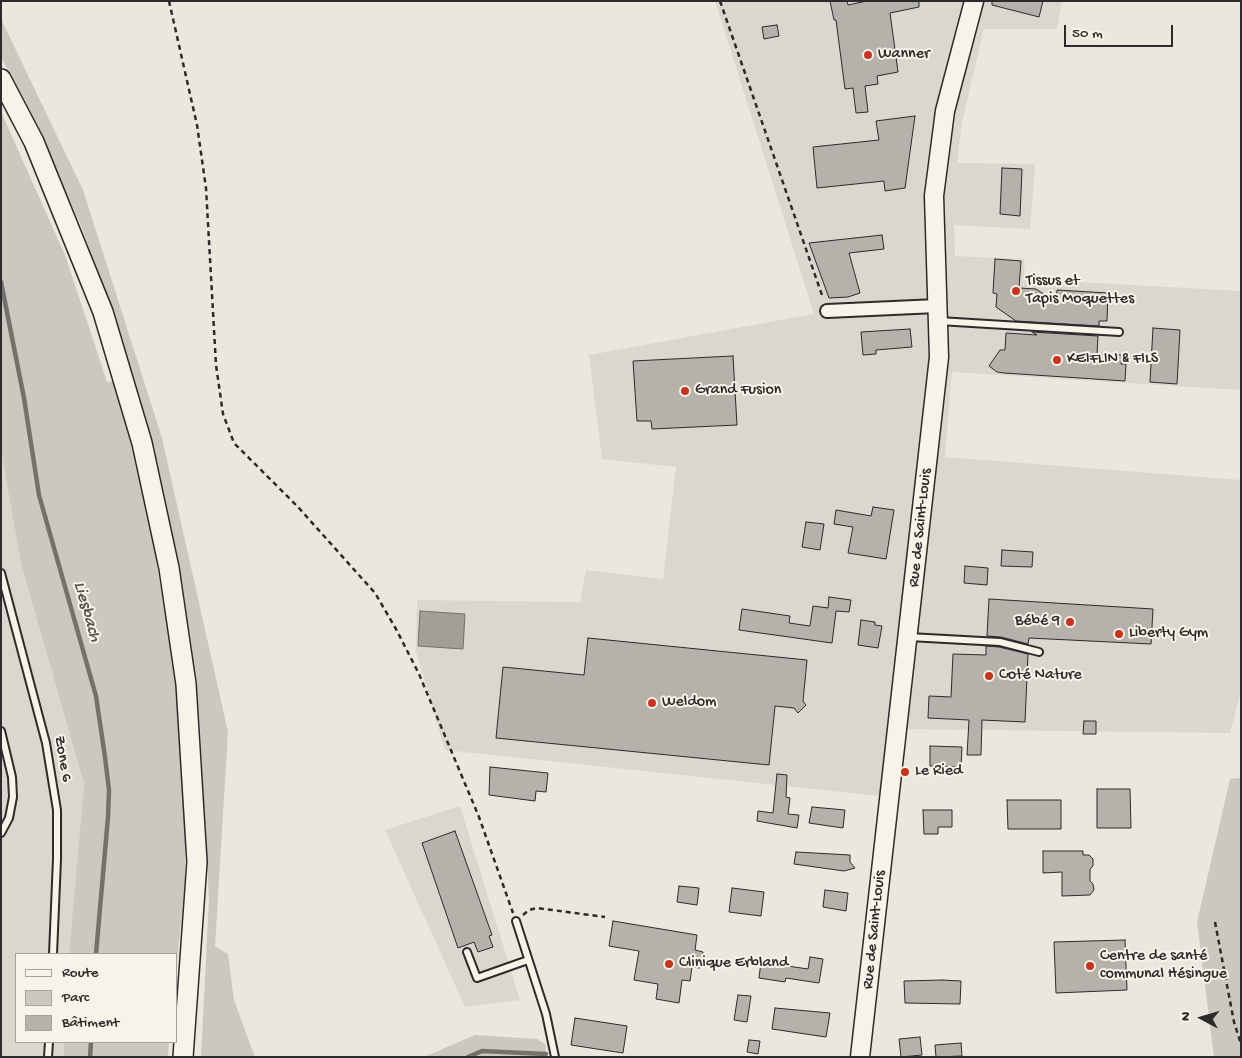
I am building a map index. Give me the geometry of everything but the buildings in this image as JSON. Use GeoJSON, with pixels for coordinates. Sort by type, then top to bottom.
{"type":"FeatureCollection","features":[{"type":"Feature","properties":{"kind":"main road","name":"Rue de Saint-Louis"},"geometry":{"type":"LineString","coordinates":[[860,1057],[939,357],[934,196],[945,111],[974,1]]}},
{"type":"Feature","properties":{"kind":"main road"},"geometry":{"type":"LineString","coordinates":[[1,79],[34,142],[103,312],[142,443],[169,568],[186,684],[197,862],[183,1057]]}},
{"type":"Feature","properties":{"kind":"street"},"geometry":{"type":"LineString","coordinates":[[827,311],[938,313]]}},
{"type":"Feature","properties":{"kind":"lane"},"geometry":{"type":"LineString","coordinates":[[938,313],[1119,332]]}},
{"type":"Feature","properties":{"kind":"lane","name":"Zone 6"},"geometry":{"type":"LineString","coordinates":[[1,573],[46,743],[57,810],[53,953]]}},
{"type":"Feature","properties":{"kind":"lane"},"geometry":{"type":"LineString","coordinates":[[909,636],[1000,642],[1039,652]]}},
{"type":"Feature","properties":{"kind":"lane"},"geometry":{"type":"LineString","coordinates":[[1,731],[12,777],[13,797],[9,818],[1,833]]}},
{"type":"Feature","properties":{"kind":"lane"},"geometry":{"type":"LineString","coordinates":[[516,921],[546,1014],[555,1057]]}},
{"type":"Feature","properties":{"kind":"lane"},"geometry":{"type":"LineString","coordinates":[[467,952],[477,978],[528,960]]}},
{"type":"Feature","properties":{"kind":"lane"},"geometry":{"type":"LineString","coordinates":[[48,1057],[49,1043]]}},
{"type":"Feature","properties":{"kind":"path"},"geometry":{"type":"LineString","coordinates":[[168,1],[197,125],[206,188],[216,365],[222,414],[234,443],[298,507],[375,593],[419,674],[479,817],[516,921],[529,910],[537,908],[605,917]]}},
{"type":"Feature","properties":{"kind":"path"},"geometry":{"type":"LineString","coordinates":[[720,1],[827,311]]}},
{"type":"Feature","properties":{"kind":"path"},"geometry":{"type":"LineString","coordinates":[[1215,922],[1234,1022],[1241,1044]]}},
{"type":"Feature","properties":{"kind":"shaded area"},"geometry":{"type":"Polygon","coordinates":[[[715,1],[1062,1],[1057,29],[984,29],[962,122],[957,163],[1035,164],[1030,229],[954,225],[955,256],[1024,259],[1025,279],[1241,291],[1241,390],[952,372],[945,457],[1241,480],[1241,691],[1230,733],[900,729],[880,796],[445,750],[416,651],[417,600],[580,602],[586,570],[663,579],[676,467],[602,459],[589,355],[814,314],[715,1]]]}},
{"type":"Feature","properties":{"kind":"shaded area"},"geometry":{"type":"Polygon","coordinates":[[[1,450],[21,564],[84,784],[69,953],[15,953],[15,1043],[64,1043],[64,1057],[1,1057],[1,450]]]}},
{"type":"Feature","properties":{"kind":"shaded area"},"geometry":{"type":"Polygon","coordinates":[[[420,611],[465,614],[463,649],[418,646],[420,611]]]}},
{"type":"Feature","properties":{"kind":"shaded area"},"geometry":{"type":"Polygon","coordinates":[[[460,806],[520,1000],[465,1007],[385,830],[460,806]]]}},
{"type":"Feature","properties":{"kind":"green space"},"geometry":{"type":"Polygon","coordinates":[[[1,19],[83,190],[162,438],[228,732],[215,946],[228,954],[234,1000],[255,1057],[201,1057],[209,899],[200,725],[191,642],[175,552],[151,437],[110,307],[82,228],[43,140],[1,57],[1,19]]]}},
{"type":"Feature","properties":{"kind":"green space"},"geometry":{"type":"Polygon","coordinates":[[[1,112],[65,255],[107,382],[114,381],[147,505],[177,686],[185,772],[185,881],[178,953],[69,953],[84,784],[21,564],[1,450],[1,112]]]}},
{"type":"Feature","properties":{"kind":"green space"},"geometry":{"type":"Polygon","coordinates":[[[1241,778],[1241,1057],[1214,1057],[1197,922],[1230,779],[1241,778]]]}},
{"type":"Feature","properties":{"kind":"green space"},"geometry":{"type":"Polygon","coordinates":[[[475,1035],[537,1039],[545,1044],[547,1057],[424,1057],[475,1035]]]}},
{"type":"Feature","properties":{"kind":"green space"},"geometry":{"type":"Polygon","coordinates":[[[64,1043],[169,1043],[168,1057],[64,1057],[64,1043]]]}},
{"type":"Feature","properties":{"kind":"waterway","name":"Liesbach"},"geometry":{"type":"LineString","coordinates":[[1,282],[24,398],[39,495],[96,696],[105,757],[109,790],[108,817],[96,953]]}},
{"type":"Feature","properties":{"kind":"waterway","name":"Liesbach"},"geometry":{"type":"LineString","coordinates":[[90,1057],[91,1043]]}},
{"type":"Feature","properties":{"kind":"waterway"},"geometry":{"type":"LineString","coordinates":[[468,1057],[482,1051],[546,1054]]}},
{"type":"Feature","properties":{"kind":"place","name":"Wanner"},"geometry":{"type":"Point","coordinates":[868,55]}},
{"type":"Feature","properties":{"kind":"place","name":"Tissus et Tapis Moquettes"},"geometry":{"type":"Point","coordinates":[1016,291]}},
{"type":"Feature","properties":{"kind":"place","name":"KEIFLIN & FILS"},"geometry":{"type":"Point","coordinates":[1057,360]}},
{"type":"Feature","properties":{"kind":"place","name":"Grand Fusion"},"geometry":{"type":"Point","coordinates":[685,391]}},
{"type":"Feature","properties":{"kind":"place","name":"Bébé 9"},"geometry":{"type":"Point","coordinates":[1070,622]}},
{"type":"Feature","properties":{"kind":"place","name":"Liberty Gym"},"geometry":{"type":"Point","coordinates":[1119,634]}},
{"type":"Feature","properties":{"kind":"place","name":"Coté Nature"},"geometry":{"type":"Point","coordinates":[989,676]}},
{"type":"Feature","properties":{"kind":"place","name":"Weldom"},"geometry":{"type":"Point","coordinates":[652,703]}},
{"type":"Feature","properties":{"kind":"place","name":"Le Ried"},"geometry":{"type":"Point","coordinates":[905,772]}},
{"type":"Feature","properties":{"kind":"place","name":"Clinique Erbland"},"geometry":{"type":"Point","coordinates":[669,964]}},
{"type":"Feature","properties":{"kind":"place","name":"Centre de santé communal Hésingue"},"geometry":{"type":"Point","coordinates":[1090,966]}}]}
